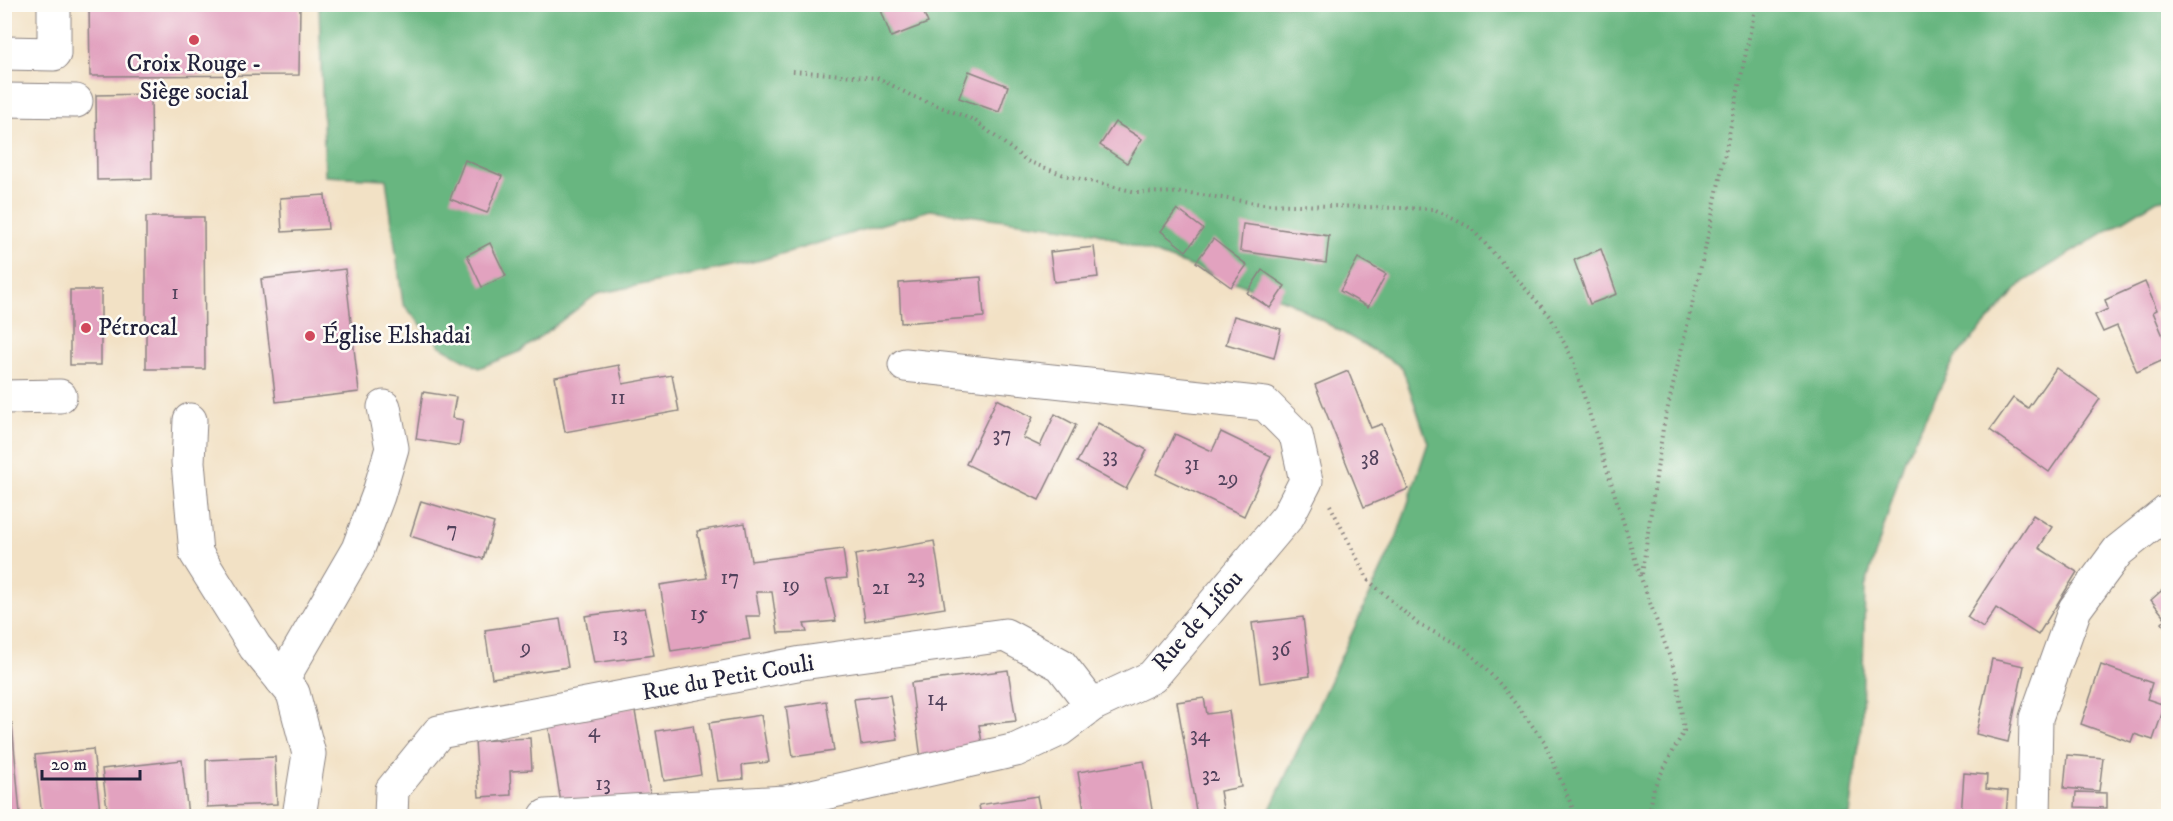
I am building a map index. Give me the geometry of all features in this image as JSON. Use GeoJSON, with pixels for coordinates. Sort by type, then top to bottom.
{"type":"FeatureCollection","features":[{"type":"Feature","properties":{"kind":"street"},"geometry":{"type":"LineString","coordinates":[[4,53],[54,54],[54,4]]}},
{"type":"Feature","properties":{"kind":"street"},"geometry":{"type":"LineString","coordinates":[[4,100],[76,101]]}},
{"type":"Feature","properties":{"kind":"street"},"geometry":{"type":"LineString","coordinates":[[905,365],[1265,404],[1296,435],[1306,481]]}},
{"type":"Feature","properties":{"kind":"street"},"geometry":{"type":"LineString","coordinates":[[4,397],[60,396]]}},
{"type":"Feature","properties":{"kind":"street"},"geometry":{"type":"LineString","coordinates":[[282,680],[358,549],[378,496],[392,448],[384,407]]}},
{"type":"Feature","properties":{"kind":"street"},"geometry":{"type":"LineString","coordinates":[[190,420],[188,462],[196,553],[255,647],[293,693],[309,754],[299,816]]}},
{"type":"Feature","properties":{"kind":"street","name":"Rue de Lifou"},"geometry":{"type":"LineString","coordinates":[[546,816],[786,809],[1016,750],[1059,730],[1092,705],[1152,676],[1288,516],[1306,481]]}},
{"type":"Feature","properties":{"kind":"street"},"geometry":{"type":"LineString","coordinates":[[2034,816],[2036,718],[2075,609],[2118,551],[2169,511]]}},
{"type":"Feature","properties":{"kind":"street","name":"Rue du Petit Couli"},"geometry":{"type":"LineString","coordinates":[[391,816],[392,790],[439,732],[802,663],[1005,635],[1061,665],[1092,705]]}},
{"type":"Feature","properties":{"kind":"path"},"geometry":{"type":"LineString","coordinates":[[1641,578],[1663,428],[1709,234],[1756,4]]}},
{"type":"Feature","properties":{"kind":"path"},"geometry":{"type":"LineString","coordinates":[[793,72],[878,78],[912,96],[974,120],[1027,160],[1064,175],[1136,192],[1189,193],[1262,204],[1434,209],[1471,228],[1550,316],[1572,358],[1641,578],[1677,677],[1684,731],[1654,787],[1649,816]]}},
{"type":"Feature","properties":{"kind":"path"},"geometry":{"type":"LineString","coordinates":[[1306,481],[1332,508],[1368,580],[1418,624],[1465,648],[1501,685],[1544,741],[1576,816]]}},
{"type":"Feature","properties":{"kind":"green space"},"geometry":{"type":"Polygon","coordinates":[[[319,5],[2168,5],[2168,198],[2157,200],[2023,282],[1955,358],[1904,461],[1865,588],[1862,718],[1850,816],[1267,816],[1397,536],[1428,443],[1402,367],[1290,302],[1095,232],[930,210],[761,260],[597,294],[521,351],[479,368],[440,346],[403,304],[386,179],[325,176],[319,5]]]}},
{"type":"Feature","properties":{"kind":"building","name":"Croix Rouge - Siège social"},"geometry":{"type":"Polygon","coordinates":[[[89,4],[300,4],[299,75],[90,76],[89,4]]]}},
{"type":"Feature","properties":{"kind":"building"},"geometry":{"type":"Polygon","coordinates":[[[896,4],[920,4],[928,23],[891,37],[881,10],[896,4]]]}},
{"type":"Feature","properties":{"kind":"building"},"geometry":{"type":"Polygon","coordinates":[[[969,71],[1008,86],[999,112],[959,98],[969,71]]]}},
{"type":"Feature","properties":{"kind":"building"},"geometry":{"type":"Polygon","coordinates":[[[151,94],[152,179],[97,180],[96,95],[151,94]]]}},
{"type":"Feature","properties":{"kind":"building"},"geometry":{"type":"Polygon","coordinates":[[[1115,122],[1142,139],[1127,163],[1100,145],[1115,122]]]}},
{"type":"Feature","properties":{"kind":"building"},"geometry":{"type":"Polygon","coordinates":[[[465,160],[502,176],[487,213],[450,199],[465,160]]]}},
{"type":"Feature","properties":{"kind":"building"},"geometry":{"type":"Polygon","coordinates":[[[325,195],[328,229],[282,232],[280,198],[325,195]]]}},
{"type":"Feature","properties":{"kind":"building"},"geometry":{"type":"Polygon","coordinates":[[[1177,209],[1203,229],[1186,251],[1161,231],[1177,209]]]}},
{"type":"Feature","properties":{"kind":"building"},"geometry":{"type":"Polygon","coordinates":[[[146,217],[204,217],[205,369],[146,369],[146,217]]]}},
{"type":"Feature","properties":{"kind":"building"},"geometry":{"type":"Polygon","coordinates":[[[1243,224],[1329,236],[1326,263],[1240,251],[1243,224]]]}},
{"type":"Feature","properties":{"kind":"building"},"geometry":{"type":"Polygon","coordinates":[[[1213,239],[1247,265],[1231,287],[1196,262],[1213,239]]]}},
{"type":"Feature","properties":{"kind":"building"},"geometry":{"type":"Polygon","coordinates":[[[490,243],[506,276],[482,287],[467,255],[490,243]]]}},
{"type":"Feature","properties":{"kind":"building"},"geometry":{"type":"Polygon","coordinates":[[[1094,247],[1098,277],[1054,282],[1050,252],[1094,247]]]}},
{"type":"Feature","properties":{"kind":"building"},"geometry":{"type":"Polygon","coordinates":[[[1601,249],[1617,294],[1590,304],[1574,260],[1601,249]]]}},
{"type":"Feature","properties":{"kind":"building"},"geometry":{"type":"Polygon","coordinates":[[[1358,258],[1386,274],[1368,307],[1340,291],[1358,258]]]}},
{"type":"Feature","properties":{"kind":"building","name":"Église Elshadai"},"geometry":{"type":"Polygon","coordinates":[[[345,269],[359,392],[276,402],[261,279],[345,269]]]}},
{"type":"Feature","properties":{"kind":"building"},"geometry":{"type":"Polygon","coordinates":[[[1262,270],[1285,286],[1270,308],[1247,293],[1262,270]]]}},
{"type":"Feature","properties":{"kind":"building"},"geometry":{"type":"Polygon","coordinates":[[[981,277],[984,317],[901,323],[899,283],[981,277]]]}},
{"type":"Feature","properties":{"kind":"building"},"geometry":{"type":"Polygon","coordinates":[[[2145,282],[2157,310],[2153,312],[2168,348],[2168,358],[2137,372],[2117,326],[2103,332],[2095,315],[2108,309],[2105,300],[2145,282]]]}},
{"type":"Feature","properties":{"kind":"building","name":"Pétrocal"},"geometry":{"type":"Polygon","coordinates":[[[70,290],[101,290],[101,365],[70,365],[70,290]]]}},
{"type":"Feature","properties":{"kind":"building"},"geometry":{"type":"Polygon","coordinates":[[[1234,316],[1281,329],[1274,358],[1226,344],[1234,316]]]}},
{"type":"Feature","properties":{"kind":"building"},"geometry":{"type":"Polygon","coordinates":[[[619,365],[623,384],[672,375],[679,411],[565,432],[555,377],[619,365]]]}},
{"type":"Feature","properties":{"kind":"building"},"geometry":{"type":"Polygon","coordinates":[[[2056,368],[2100,399],[2049,472],[1990,430],[2013,398],[2028,408],[2056,368]]]}},
{"type":"Feature","properties":{"kind":"building"},"geometry":{"type":"Polygon","coordinates":[[[1348,371],[1371,428],[1382,424],[1408,489],[1364,507],[1315,385],[1348,371]]]}},
{"type":"Feature","properties":{"kind":"building"},"geometry":{"type":"Polygon","coordinates":[[[423,392],[456,397],[452,418],[463,420],[459,446],[416,439],[423,392]]]}},
{"type":"Feature","properties":{"kind":"building"},"geometry":{"type":"Polygon","coordinates":[[[997,399],[1033,417],[1023,438],[1040,446],[1055,414],[1076,425],[1039,500],[966,464],[997,399]]]}},
{"type":"Feature","properties":{"kind":"building"},"geometry":{"type":"Polygon","coordinates":[[[1098,423],[1147,450],[1126,489],[1077,462],[1098,423]]]}},
{"type":"Feature","properties":{"kind":"building"},"geometry":{"type":"Polygon","coordinates":[[[1221,432],[1271,456],[1244,516],[1156,474],[1175,434],[1212,451],[1221,432]]]}},
{"type":"Feature","properties":{"kind":"building"},"geometry":{"type":"Polygon","coordinates":[[[421,501],[494,523],[483,559],[410,536],[421,501]]]}},
{"type":"Feature","properties":{"kind":"building"},"geometry":{"type":"Polygon","coordinates":[[[2033,515],[2052,527],[2039,548],[2077,572],[2038,635],[1996,608],[1983,628],[1967,617],[2033,515]]]}},
{"type":"Feature","properties":{"kind":"building"},"geometry":{"type":"Polygon","coordinates":[[[745,523],[751,561],[843,549],[847,578],[826,580],[836,621],[804,624],[807,632],[778,633],[772,592],[756,592],[760,616],[746,616],[750,639],[671,651],[660,585],[707,578],[697,531],[745,523]]]}},
{"type":"Feature","properties":{"kind":"building"},"geometry":{"type":"Polygon","coordinates":[[[934,541],[945,608],[865,621],[855,555],[934,541]]]}},
{"type":"Feature","properties":{"kind":"building"},"geometry":{"type":"Polygon","coordinates":[[[2168,585],[2168,631],[2162,623],[2166,619],[2151,600],[2168,585]]]}},
{"type":"Feature","properties":{"kind":"building"},"geometry":{"type":"Polygon","coordinates":[[[645,608],[654,655],[594,663],[585,616],[645,608]]]}},
{"type":"Feature","properties":{"kind":"building"},"geometry":{"type":"Polygon","coordinates":[[[1303,617],[1310,676],[1260,683],[1252,623],[1303,617]]]}},
{"type":"Feature","properties":{"kind":"building"},"geometry":{"type":"Polygon","coordinates":[[[560,619],[568,667],[492,678],[485,630],[560,619]]]}},
{"type":"Feature","properties":{"kind":"building"},"geometry":{"type":"Polygon","coordinates":[[[1992,659],[2024,666],[2008,742],[1976,734],[1992,659]]]}},
{"type":"Feature","properties":{"kind":"building"},"geometry":{"type":"Polygon","coordinates":[[[2101,665],[2152,683],[2147,699],[2165,705],[2153,740],[2134,734],[2131,742],[2081,724],[2101,665]]]}},
{"type":"Feature","properties":{"kind":"building"},"geometry":{"type":"Polygon","coordinates":[[[1008,670],[1016,721],[979,725],[983,748],[921,759],[911,683],[1008,670]]]}},
{"type":"Feature","properties":{"kind":"building"},"geometry":{"type":"Polygon","coordinates":[[[890,695],[898,740],[861,745],[854,699],[890,695]]]}},
{"type":"Feature","properties":{"kind":"building"},"geometry":{"type":"Polygon","coordinates":[[[1204,698],[1207,714],[1229,711],[1241,787],[1220,791],[1224,814],[1197,816],[1177,702],[1204,698]]]}},
{"type":"Feature","properties":{"kind":"building"},"geometry":{"type":"Polygon","coordinates":[[[826,701],[834,751],[793,757],[786,707],[826,701]]]}},
{"type":"Feature","properties":{"kind":"building"},"geometry":{"type":"Polygon","coordinates":[[[634,706],[651,798],[561,803],[548,723],[634,706]]]}},
{"type":"Feature","properties":{"kind":"building"},"geometry":{"type":"Polygon","coordinates":[[[761,715],[769,762],[742,765],[743,779],[718,781],[709,723],[761,715]]]}},
{"type":"Feature","properties":{"kind":"building"},"geometry":{"type":"Polygon","coordinates":[[[4,723],[12,723],[20,814],[4,815],[4,723]]]}},
{"type":"Feature","properties":{"kind":"building"},"geometry":{"type":"Polygon","coordinates":[[[693,725],[701,775],[664,781],[656,731],[693,725]]]}},
{"type":"Feature","properties":{"kind":"building"},"geometry":{"type":"Polygon","coordinates":[[[530,738],[532,770],[510,771],[511,795],[479,797],[475,741],[530,738]]]}},
{"type":"Feature","properties":{"kind":"building"},"geometry":{"type":"Polygon","coordinates":[[[93,749],[100,811],[42,816],[35,755],[93,749]]]}},
{"type":"Feature","properties":{"kind":"building"},"geometry":{"type":"Polygon","coordinates":[[[2067,755],[2103,758],[2099,791],[2064,788],[2067,755]]]}},
{"type":"Feature","properties":{"kind":"building"},"geometry":{"type":"Polygon","coordinates":[[[275,757],[277,804],[207,807],[206,760],[275,757]]]}},
{"type":"Feature","properties":{"kind":"building"},"geometry":{"type":"Polygon","coordinates":[[[182,760],[188,816],[108,816],[102,769],[182,760]]]}},
{"type":"Feature","properties":{"kind":"building"},"geometry":{"type":"Polygon","coordinates":[[[1144,761],[1153,816],[1085,816],[1078,772],[1144,761]]]}},
{"type":"Feature","properties":{"kind":"building"},"geometry":{"type":"Polygon","coordinates":[[[1964,773],[1987,775],[1986,789],[2008,791],[2006,816],[1961,816],[1964,773]]]}},
{"type":"Feature","properties":{"kind":"building"},"geometry":{"type":"Polygon","coordinates":[[[2076,792],[2107,793],[2107,808],[2075,807],[2076,792]]]}},
{"type":"Feature","properties":{"kind":"building"},"geometry":{"type":"Polygon","coordinates":[[[1037,796],[1041,816],[981,816],[979,805],[1037,796]]]}},
{"type":"Feature","properties":{"kind":"building"},"geometry":{"type":"Polygon","coordinates":[[[2141,810],[2141,816],[2083,816],[2083,812],[2141,810]]]}},
{"type":"Feature","properties":{"kind":"building"},"geometry":{"type":"Polygon","coordinates":[[[1379,811],[1384,816],[1372,816],[1379,811]]]}},
{"type":"Feature","properties":{"kind":"place","name":"Croix Rouge - Siège social"},"geometry":{"type":"Point","coordinates":[194,40]}},
{"type":"Feature","properties":{"kind":"place","name":"Pétrocal"},"geometry":{"type":"Point","coordinates":[86,328]}},
{"type":"Feature","properties":{"kind":"place","name":"Église Elshadai"},"geometry":{"type":"Point","coordinates":[310,336]}}]}
